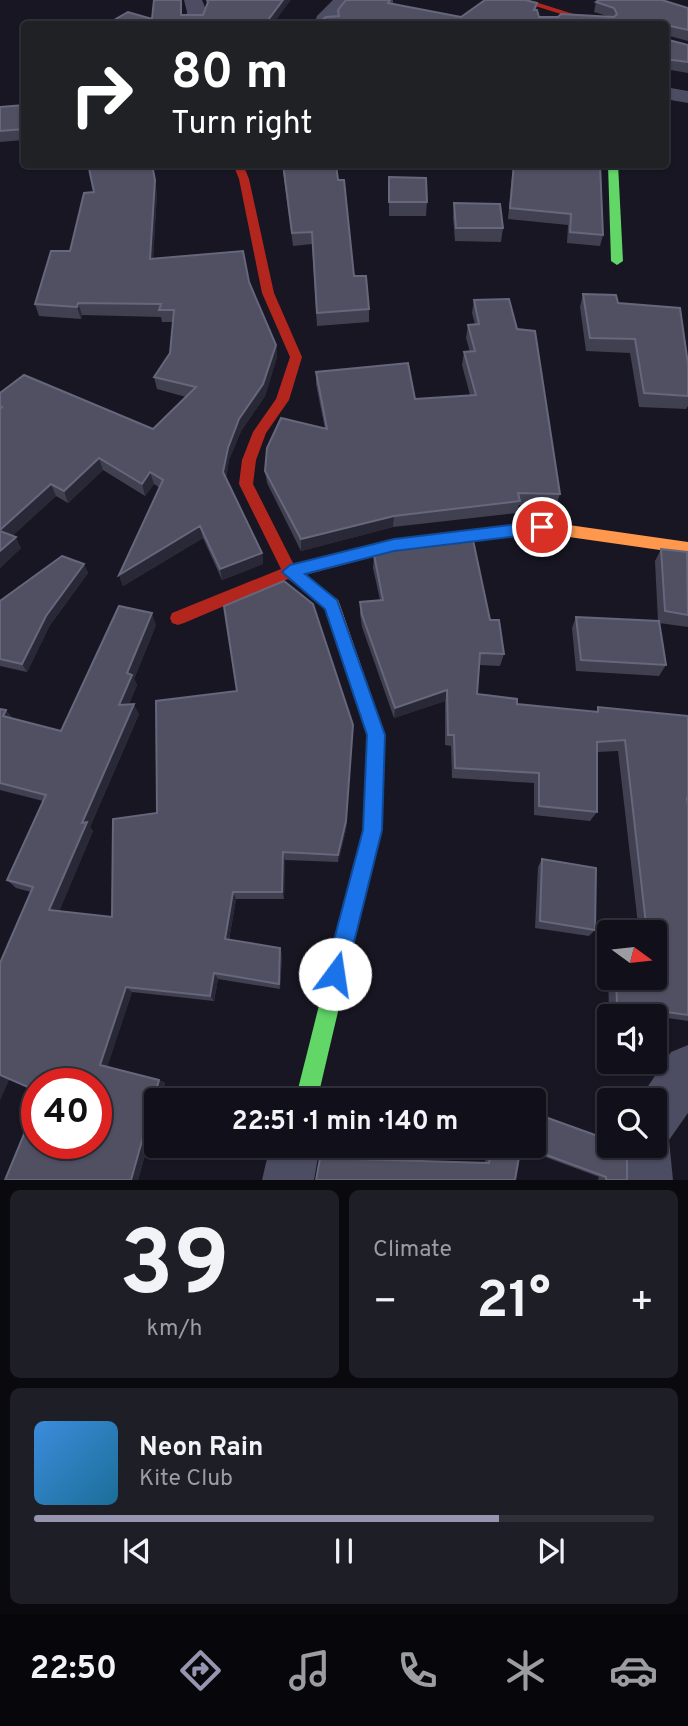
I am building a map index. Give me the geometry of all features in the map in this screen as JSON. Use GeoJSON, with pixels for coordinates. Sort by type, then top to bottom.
{"type":"FeatureCollection","features":[{"type":"Feature","properties":{"kind":"street"},"geometry":{"type":"LineString","coordinates":[[193,0],[197,12],[195,21]]}},
{"type":"Feature","properties":{"kind":"street"},"geometry":{"type":"LineString","coordinates":[[324,21],[344,0]]}},
{"type":"Feature","properties":{"kind":"street"},"geometry":{"type":"LineString","coordinates":[[520,0],[548,17],[578,21]]}},
{"type":"Feature","properties":{"kind":"street"},"geometry":{"type":"LineString","coordinates":[[669,94],[688,97]]}},
{"type":"Feature","properties":{"kind":"street"},"geometry":{"type":"LineString","coordinates":[[240,168],[264,284],[281,332],[296,357],[282,400],[260,432],[246,484],[290,572],[332,605],[376,735],[372,830],[309,1088]]}},
{"type":"Feature","properties":{"kind":"street"},"geometry":{"type":"LineString","coordinates":[[613,168],[617,261]]}},
{"type":"Feature","properties":{"kind":"street"},"geometry":{"type":"LineString","coordinates":[[178,618],[290,572],[394,545],[542,527],[688,548]]}},
{"type":"Feature","properties":{"kind":"street"},"geometry":{"type":"LineString","coordinates":[[667,1101],[688,1069]]}},
{"type":"Feature","properties":{"kind":"street"},"geometry":{"type":"LineString","coordinates":[[288,1180],[293,1158]]}},
{"type":"Feature","properties":{"kind":"street"},"geometry":{"type":"LineString","coordinates":[[646,1158],[647,1180]]}},
{"type":"Feature","properties":{"kind":"building"},"geometry":{"type":"Polygon","coordinates":[[[154,0],[181,0],[181,15],[203,15],[207,0],[283,0],[267,21],[112,21],[128,12],[152,19],[154,0]]]}},
{"type":"Feature","properties":{"kind":"building"},"geometry":{"type":"Polygon","coordinates":[[[346,0],[390,0],[388,3],[461,17],[485,0],[525,0],[537,3],[534,10],[537,10],[539,17],[558,17],[561,14],[614,17],[617,14],[614,8],[596,2],[662,0],[688,8],[688,30],[669,26],[669,21],[321,21],[326,17],[339,16],[338,10],[346,0]]]}},
{"type":"Feature","properties":{"kind":"building"},"geometry":{"type":"Polygon","coordinates":[[[669,40],[688,45],[688,62],[669,60],[669,40]]]}},
{"type":"Feature","properties":{"kind":"building"},"geometry":{"type":"Polygon","coordinates":[[[21,105],[21,129],[0,131],[0,107],[21,105]]]}},
{"type":"Feature","properties":{"kind":"building"},"geometry":{"type":"Polygon","coordinates":[[[89,168],[153,168],[155,180],[150,259],[243,251],[249,282],[276,345],[263,384],[239,419],[228,448],[223,472],[262,553],[220,569],[200,526],[119,575],[163,480],[150,472],[142,484],[99,458],[64,491],[51,484],[0,530],[0,393],[24,375],[153,429],[196,387],[154,377],[170,353],[174,310],[159,310],[161,304],[78,303],[77,307],[35,304],[51,251],[70,251],[84,193],[94,192],[89,168]]]}},
{"type":"Feature","properties":{"kind":"building"},"geometry":{"type":"Polygon","coordinates":[[[284,168],[336,168],[338,180],[344,180],[354,276],[366,276],[369,309],[317,313],[312,232],[292,233],[284,168]]]}},
{"type":"Feature","properties":{"kind":"building"},"geometry":{"type":"Polygon","coordinates":[[[514,168],[600,168],[603,235],[570,232],[571,214],[510,208],[514,168]]]}},
{"type":"Feature","properties":{"kind":"building"},"geometry":{"type":"Polygon","coordinates":[[[389,177],[426,178],[427,202],[389,202],[389,177]]]}},
{"type":"Feature","properties":{"kind":"building"},"geometry":{"type":"Polygon","coordinates":[[[454,203],[500,204],[503,228],[456,228],[454,203]]]}},
{"type":"Feature","properties":{"kind":"building"},"geometry":{"type":"Polygon","coordinates":[[[583,294],[616,295],[618,303],[680,308],[688,364],[688,396],[644,393],[635,339],[590,338],[583,294]]]}},
{"type":"Feature","properties":{"kind":"building"},"geometry":{"type":"Polygon","coordinates":[[[509,299],[517,329],[535,331],[560,494],[518,493],[520,501],[394,516],[301,539],[265,471],[267,448],[281,418],[327,429],[316,372],[408,363],[415,399],[476,395],[464,352],[475,351],[468,325],[479,324],[474,300],[509,299]]]}},
{"type":"Feature","properties":{"kind":"building"},"geometry":{"type":"Polygon","coordinates":[[[0,531],[16,537],[0,551],[0,531]]]}},
{"type":"Feature","properties":{"kind":"building"},"geometry":{"type":"Polygon","coordinates":[[[473,540],[490,620],[499,620],[504,654],[480,653],[477,694],[517,699],[517,704],[598,712],[598,707],[688,716],[688,1015],[667,1012],[667,1004],[617,1004],[616,990],[667,990],[667,920],[646,920],[625,740],[597,742],[597,812],[539,806],[539,773],[455,768],[454,735],[448,735],[447,690],[395,708],[362,615],[360,602],[383,600],[374,555],[473,540]]]}},
{"type":"Feature","properties":{"kind":"building"},"geometry":{"type":"Polygon","coordinates":[[[661,549],[687,552],[688,615],[665,611],[661,549]]]}},
{"type":"Feature","properties":{"kind":"building"},"geometry":{"type":"Polygon","coordinates":[[[62,556],[84,564],[46,616],[22,664],[0,659],[0,601],[62,556]]]}},
{"type":"Feature","properties":{"kind":"building"},"geometry":{"type":"Polygon","coordinates":[[[284,581],[313,604],[353,725],[346,821],[338,855],[283,852],[282,892],[233,892],[225,939],[280,948],[279,984],[214,973],[210,996],[126,987],[100,1065],[112,1068],[21,1068],[21,1084],[0,1075],[0,963],[33,887],[7,880],[46,795],[0,783],[0,709],[6,710],[3,716],[61,731],[119,606],[152,613],[127,673],[132,675],[119,705],[134,704],[82,823],[87,822],[49,910],[112,917],[113,819],[157,813],[156,701],[237,691],[224,606],[284,581]]]}},
{"type":"Feature","properties":{"kind":"building"},"geometry":{"type":"Polygon","coordinates":[[[576,617],[659,621],[666,665],[581,660],[576,617]]]}},
{"type":"Feature","properties":{"kind":"building"},"geometry":{"type":"Polygon","coordinates":[[[542,859],[596,868],[595,930],[540,921],[542,859]]]}},
{"type":"Feature","properties":{"kind":"building"},"geometry":{"type":"Polygon","coordinates":[[[112,1068],[159,1080],[157,1088],[144,1088],[144,1134],[131,1180],[5,1180],[21,1142],[21,1159],[112,1159],[112,1068]]]}},
{"type":"Feature","properties":{"kind":"building"},"geometry":{"type":"Polygon","coordinates":[[[546,1117],[597,1136],[597,1158],[627,1158],[627,1180],[606,1180],[606,1177],[546,1155],[546,1117]]]}},
{"type":"Feature","properties":{"kind":"building"},"geometry":{"type":"Polygon","coordinates":[[[320,1158],[489,1163],[490,1158],[519,1158],[515,1180],[316,1180],[320,1158]]]}},
{"type":"Feature","properties":{"kind":"traffic: fast"},"geometry":{"type":"LineString","coordinates":[[613,168],[617,261]]}},
{"type":"Feature","properties":{"kind":"traffic: fast"},"geometry":{"type":"LineString","coordinates":[[309,1088],[367,850]]}},
{"type":"Feature","properties":{"kind":"traffic: slow"},"geometry":{"type":"LineString","coordinates":[[562,530],[688,548]]}},
{"type":"Feature","properties":{"kind":"traffic: slow"},"geometry":{"type":"LineString","coordinates":[[317,593],[332,605],[376,735],[372,830],[367,850]]}},
{"type":"Feature","properties":{"kind":"traffic: jam"},"geometry":{"type":"LineString","coordinates":[[520,0],[591,21]]}},
{"type":"Feature","properties":{"kind":"traffic: jam"},"geometry":{"type":"LineString","coordinates":[[240,168],[268,293],[296,357],[282,400],[260,432],[249,460],[246,484],[290,572],[317,593]]}},
{"type":"Feature","properties":{"kind":"traffic: jam"},"geometry":{"type":"LineString","coordinates":[[178,618],[290,572],[394,545],[542,527],[562,530]]}},
{"type":"Feature","properties":{"kind":"route"},"geometry":{"type":"LineString","coordinates":[[335,974],[372,830],[376,735],[332,605],[290,572],[394,545],[542,527]]}}]}
